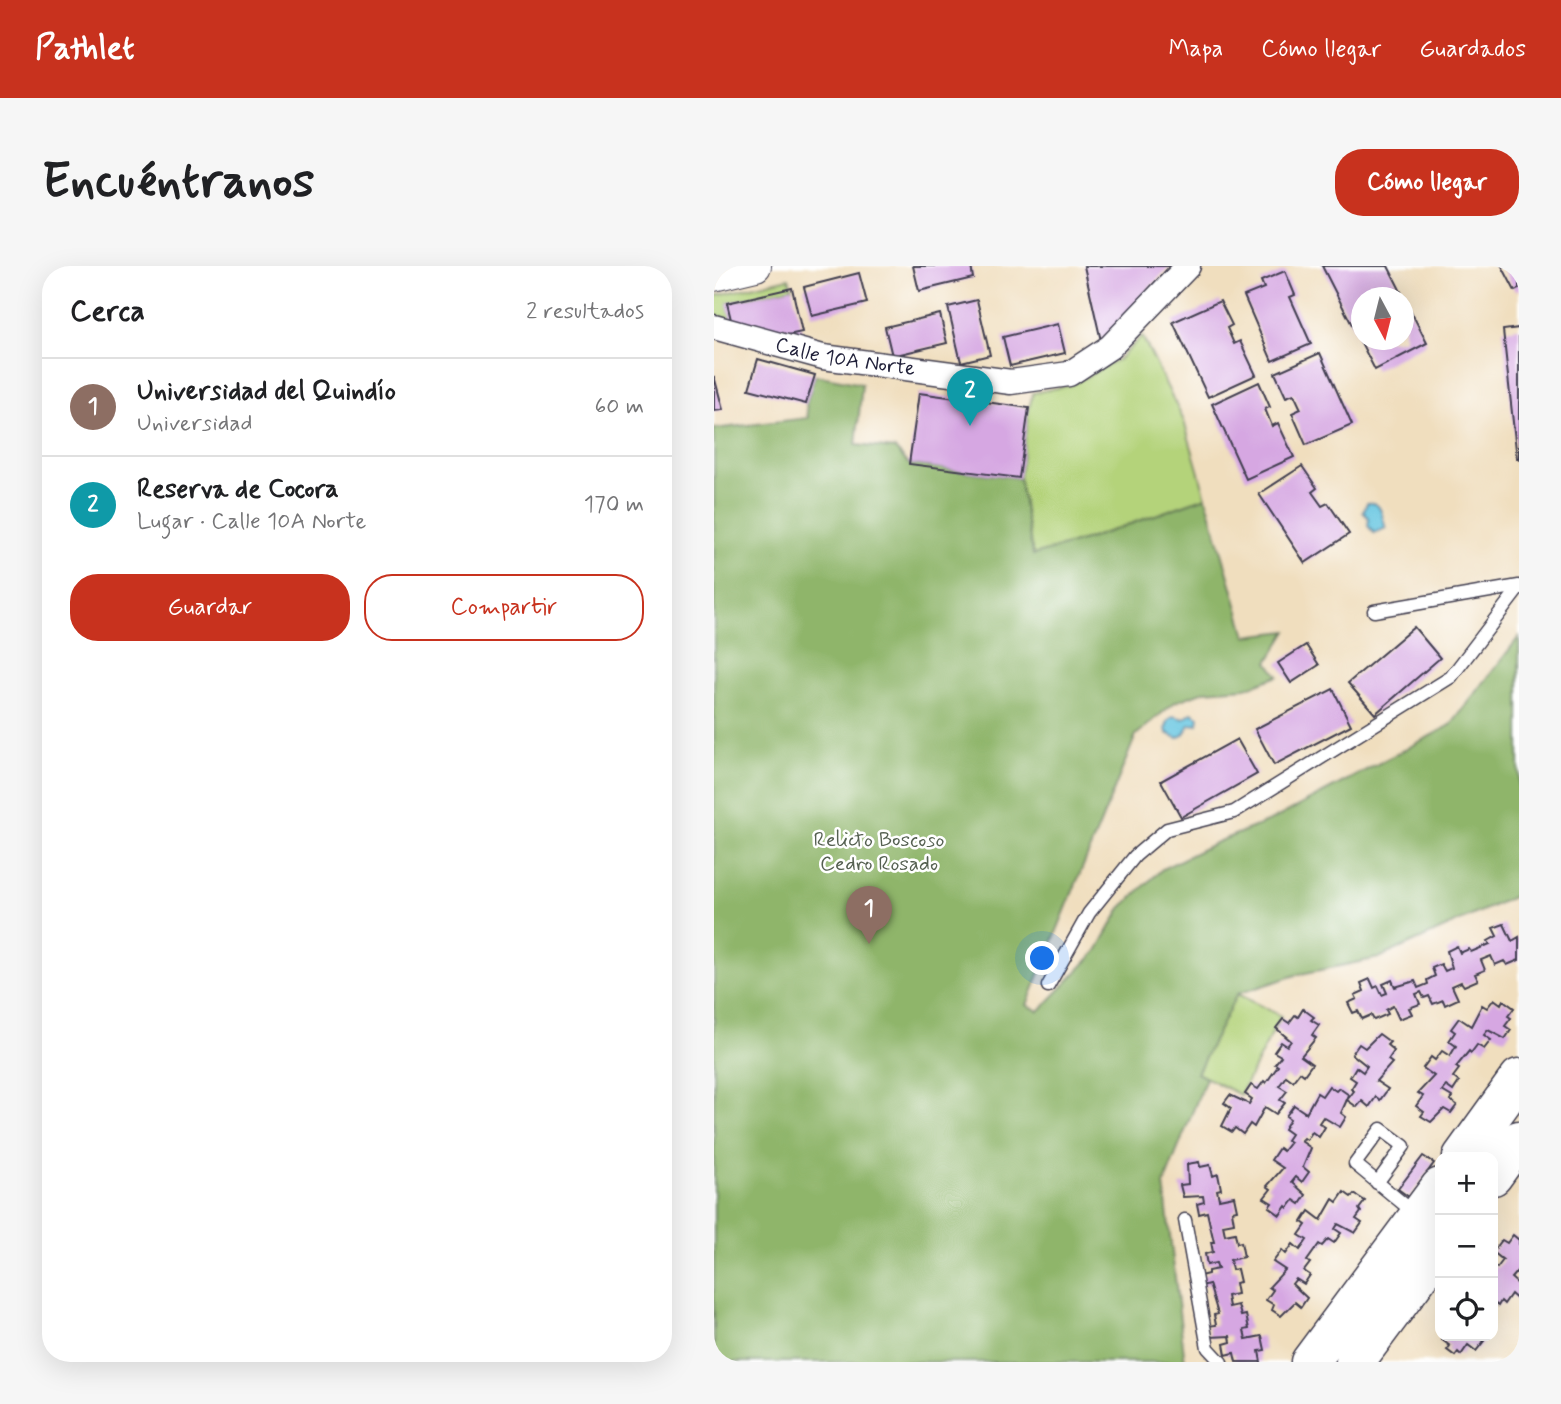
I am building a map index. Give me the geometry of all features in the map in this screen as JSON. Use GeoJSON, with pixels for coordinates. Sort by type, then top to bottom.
{"type":"FeatureCollection","features":[{"type":"Feature","properties":{"kind":"main road"},"geometry":{"type":"LineString","coordinates":[[1466,1152],[1519,1078]]}},
{"type":"Feature","properties":{"kind":"main road"},"geometry":{"type":"LineString","coordinates":[[1498,1169],[1519,1140]]}},
{"type":"Feature","properties":{"kind":"main road"},"geometry":{"type":"LineString","coordinates":[[1310,1362],[1433,1213]]}},
{"type":"Feature","properties":{"kind":"main road"},"geometry":{"type":"LineString","coordinates":[[1355,1362],[1435,1255]]}},
{"type":"Feature","properties":{"kind":"street"},"geometry":{"type":"LineString","coordinates":[[714,276],[756,266]]}},
{"type":"Feature","properties":{"kind":"street","name":"Calle 10A Norte"},"geometry":{"type":"LineString","coordinates":[[714,327],[823,358],[1011,382],[1069,373],[1110,347],[1188,266]]}},
{"type":"Feature","properties":{"kind":"lane"},"geometry":{"type":"LineString","coordinates":[[1374,611],[1519,587]]}},
{"type":"Feature","properties":{"kind":"lane"},"geometry":{"type":"LineString","coordinates":[[1048,986],[1088,913],[1135,856],[1167,829],[1234,812],[1451,677],[1519,587]]}},
{"type":"Feature","properties":{"kind":"lane"},"geometry":{"type":"LineString","coordinates":[[1377,1183],[1433,1213]]}},
{"type":"Feature","properties":{"kind":"lane"},"geometry":{"type":"LineString","coordinates":[[1185,1220],[1208,1348],[1221,1362]]}},
{"type":"Feature","properties":{"kind":"green space"},"geometry":{"type":"Polygon","coordinates":[[[789,278],[792,288],[728,303],[731,319],[714,315],[714,296],[789,278]]]}},
{"type":"Feature","properties":{"kind":"green space"},"geometry":{"type":"Polygon","coordinates":[[[1142,336],[1184,421],[1206,497],[1033,556],[1019,478],[1033,393],[1071,385],[1119,359],[1142,336]]]}},
{"type":"Feature","properties":{"kind":"green space","name":"Relicto Boscoso Cedro Rosado"},"geometry":{"type":"Polygon","coordinates":[[[815,375],[862,384],[856,445],[895,449],[909,464],[1019,478],[1033,555],[1085,540],[1206,497],[1246,636],[1287,631],[1268,662],[1278,676],[1246,688],[1204,691],[1175,702],[1136,735],[1027,1005],[1039,1011],[1097,951],[1121,908],[1162,869],[1217,842],[1272,820],[1451,725],[1519,637],[1519,894],[1379,958],[1296,975],[1237,994],[1197,1073],[1206,1078],[1164,1184],[1185,1362],[714,1362],[714,429],[808,418],[806,404],[815,375]]]}},
{"type":"Feature","properties":{"kind":"green space"},"geometry":{"type":"Polygon","coordinates":[[[1237,994],[1281,1016],[1240,1095],[1197,1073],[1237,994]]]}},
{"type":"Feature","properties":{"kind":"water"},"geometry":{"type":"Polygon","coordinates":[[[1367,503],[1379,507],[1386,528],[1374,533],[1368,526],[1369,518],[1363,512],[1367,503]]]}},
{"type":"Feature","properties":{"kind":"water"},"geometry":{"type":"Polygon","coordinates":[[[1192,713],[1199,717],[1198,724],[1189,725],[1178,738],[1167,733],[1167,723],[1174,716],[1184,719],[1192,713]]]}},
{"type":"Feature","properties":{"kind":"building"},"geometry":{"type":"Polygon","coordinates":[[[913,266],[971,266],[973,278],[919,291],[913,266]]]}},
{"type":"Feature","properties":{"kind":"building"},"geometry":{"type":"Polygon","coordinates":[[[1084,266],[1170,266],[1101,341],[1084,266]]]}},
{"type":"Feature","properties":{"kind":"building"},"geometry":{"type":"Polygon","coordinates":[[[1322,266],[1388,266],[1399,287],[1351,287],[1351,323],[1322,266]]]}},
{"type":"Feature","properties":{"kind":"building"},"geometry":{"type":"Polygon","coordinates":[[[1502,266],[1519,266],[1519,289],[1515,291],[1502,266]]]}},
{"type":"Feature","properties":{"kind":"building"},"geometry":{"type":"Polygon","coordinates":[[[1285,271],[1295,295],[1290,297],[1311,344],[1272,361],[1244,296],[1264,288],[1261,281],[1285,271]]]}},
{"type":"Feature","properties":{"kind":"building"},"geometry":{"type":"Polygon","coordinates":[[[859,273],[867,303],[812,316],[804,287],[859,273]]]}},
{"type":"Feature","properties":{"kind":"building"},"geometry":{"type":"Polygon","coordinates":[[[792,288],[802,332],[788,335],[732,324],[727,303],[792,288]]]}},
{"type":"Feature","properties":{"kind":"building"},"geometry":{"type":"Polygon","coordinates":[[[977,300],[990,355],[961,362],[948,307],[977,300]]]}},
{"type":"Feature","properties":{"kind":"building"},"geometry":{"type":"Polygon","coordinates":[[[1220,301],[1232,325],[1227,328],[1234,344],[1240,341],[1256,375],[1208,397],[1173,322],[1220,301]]]}},
{"type":"Feature","properties":{"kind":"building"},"geometry":{"type":"Polygon","coordinates":[[[940,314],[947,343],[892,356],[885,327],[940,314]]]}},
{"type":"Feature","properties":{"kind":"building"},"geometry":{"type":"Polygon","coordinates":[[[1414,317],[1427,343],[1414,350],[1414,317]]]}},
{"type":"Feature","properties":{"kind":"building"},"geometry":{"type":"Polygon","coordinates":[[[1058,324],[1065,353],[1010,366],[1003,337],[1058,324]]]}},
{"type":"Feature","properties":{"kind":"building"},"geometry":{"type":"Polygon","coordinates":[[[1519,328],[1519,459],[1517,459],[1503,330],[1519,328]]]}},
{"type":"Feature","properties":{"kind":"building"},"geometry":{"type":"Polygon","coordinates":[[[1365,350],[1414,350],[1375,370],[1365,350]]]}},
{"type":"Feature","properties":{"kind":"building"},"geometry":{"type":"Polygon","coordinates":[[[1320,353],[1352,425],[1306,445],[1292,413],[1301,409],[1294,394],[1286,397],[1275,373],[1320,353]]]}},
{"type":"Feature","properties":{"kind":"building"},"geometry":{"type":"Polygon","coordinates":[[[758,359],[815,375],[806,404],[749,389],[758,359]]]}},
{"type":"Feature","properties":{"kind":"building"},"geometry":{"type":"Polygon","coordinates":[[[714,376],[723,410],[714,411],[714,376]]]}},
{"type":"Feature","properties":{"kind":"building"},"geometry":{"type":"Polygon","coordinates":[[[1259,382],[1270,407],[1265,409],[1272,426],[1278,423],[1294,457],[1246,479],[1212,404],[1259,382]]]}},
{"type":"Feature","properties":{"kind":"building"},"geometry":{"type":"Polygon","coordinates":[[[919,393],[1029,408],[1019,478],[909,464],[919,393]]]}},
{"type":"Feature","properties":{"kind":"building"},"geometry":{"type":"Polygon","coordinates":[[[1302,466],[1317,488],[1312,492],[1322,506],[1328,503],[1349,534],[1305,563],[1259,494],[1302,466]]]}},
{"type":"Feature","properties":{"kind":"building"},"geometry":{"type":"Polygon","coordinates":[[[1414,627],[1440,658],[1375,714],[1348,683],[1414,627]]]}},
{"type":"Feature","properties":{"kind":"building"},"geometry":{"type":"Polygon","coordinates":[[[1306,645],[1319,665],[1291,683],[1278,663],[1306,645]]]}},
{"type":"Feature","properties":{"kind":"building"},"geometry":{"type":"Polygon","coordinates":[[[1333,689],[1351,725],[1274,765],[1255,729],[1333,689]]]}},
{"type":"Feature","properties":{"kind":"building"},"geometry":{"type":"Polygon","coordinates":[[[1237,739],[1257,774],[1181,817],[1161,781],[1237,739]]]}},
{"type":"Feature","properties":{"kind":"building"},"geometry":{"type":"Polygon","coordinates":[[[1504,924],[1512,941],[1519,937],[1519,960],[1507,965],[1504,961],[1495,965],[1491,956],[1481,960],[1485,970],[1475,974],[1478,980],[1464,986],[1461,982],[1452,986],[1458,999],[1445,1005],[1443,1000],[1433,1004],[1429,996],[1424,998],[1421,992],[1416,994],[1420,1004],[1409,1008],[1412,1014],[1399,1019],[1393,1006],[1386,1010],[1388,1014],[1374,1020],[1371,1015],[1362,1019],[1358,1011],[1353,1013],[1348,1003],[1357,999],[1355,995],[1364,991],[1361,983],[1370,979],[1374,988],[1378,986],[1382,995],[1387,993],[1383,984],[1392,980],[1395,987],[1415,981],[1418,988],[1428,984],[1427,980],[1435,976],[1432,968],[1441,964],[1445,971],[1452,968],[1447,951],[1457,946],[1460,953],[1469,949],[1471,952],[1490,944],[1488,941],[1497,936],[1493,928],[1504,924]]]}},
{"type":"Feature","properties":{"kind":"building"},"geometry":{"type":"Polygon","coordinates":[[[1494,999],[1501,1004],[1503,1000],[1514,1008],[1505,1026],[1511,1030],[1505,1039],[1488,1030],[1484,1035],[1491,1040],[1484,1049],[1477,1045],[1471,1053],[1469,1051],[1456,1067],[1459,1069],[1453,1077],[1459,1082],[1453,1091],[1446,1086],[1442,1091],[1452,1097],[1450,1100],[1457,1105],[1451,1113],[1444,1109],[1431,1122],[1421,1116],[1424,1112],[1416,1106],[1423,1096],[1418,1093],[1434,1076],[1423,1068],[1431,1057],[1435,1060],[1442,1051],[1450,1056],[1456,1046],[1449,1041],[1455,1032],[1451,1029],[1459,1018],[1471,1026],[1482,1005],[1487,1008],[1494,999]]]}},
{"type":"Feature","properties":{"kind":"building"},"geometry":{"type":"Polygon","coordinates":[[[1303,1009],[1314,1017],[1311,1020],[1319,1025],[1312,1035],[1316,1038],[1301,1056],[1312,1064],[1304,1075],[1300,1072],[1293,1081],[1286,1076],[1279,1086],[1287,1091],[1280,1100],[1285,1103],[1276,1114],[1265,1107],[1254,1127],[1250,1124],[1243,1134],[1235,1128],[1232,1132],[1222,1126],[1231,1108],[1224,1103],[1230,1095],[1249,1104],[1252,1099],[1245,1094],[1251,1085],[1258,1089],[1278,1066],[1275,1064],[1281,1056],[1274,1052],[1281,1042],[1287,1046],[1291,1041],[1276,1028],[1283,1019],[1289,1023],[1295,1015],[1298,1017],[1303,1009]]]}},
{"type":"Feature","properties":{"kind":"building"},"geometry":{"type":"Polygon","coordinates":[[[1379,1034],[1390,1042],[1387,1045],[1394,1051],[1388,1060],[1392,1063],[1376,1081],[1388,1089],[1380,1100],[1376,1097],[1369,1107],[1362,1101],[1357,1107],[1347,1100],[1354,1091],[1351,1089],[1356,1081],[1350,1077],[1356,1067],[1363,1072],[1367,1066],[1352,1054],[1359,1044],[1365,1048],[1379,1034]]]}},
{"type":"Feature","properties":{"kind":"building"},"geometry":{"type":"Polygon","coordinates":[[[1329,1086],[1336,1091],[1339,1088],[1349,1095],[1341,1113],[1346,1117],[1340,1127],[1323,1117],[1319,1123],[1325,1127],[1319,1137],[1312,1132],[1307,1140],[1304,1138],[1301,1141],[1311,1148],[1303,1167],[1309,1172],[1302,1182],[1296,1177],[1292,1182],[1306,1195],[1300,1204],[1294,1200],[1288,1208],[1286,1206],[1280,1215],[1269,1207],[1272,1203],[1264,1198],[1271,1189],[1267,1186],[1283,1168],[1271,1160],[1279,1148],[1283,1151],[1290,1142],[1287,1140],[1291,1134],[1284,1129],[1290,1119],[1286,1116],[1294,1105],[1306,1113],[1317,1093],[1322,1096],[1329,1086]]]}},
{"type":"Feature","properties":{"kind":"building"},"geometry":{"type":"Polygon","coordinates":[[[1423,1156],[1434,1163],[1409,1197],[1398,1189],[1423,1156]]]}},
{"type":"Feature","properties":{"kind":"building"},"geometry":{"type":"Polygon","coordinates":[[[1199,1162],[1200,1167],[1210,1165],[1213,1176],[1218,1174],[1221,1189],[1217,1190],[1219,1199],[1234,1196],[1237,1210],[1232,1211],[1234,1223],[1223,1225],[1225,1235],[1235,1233],[1237,1243],[1241,1242],[1244,1257],[1230,1260],[1232,1270],[1237,1269],[1240,1282],[1235,1283],[1237,1294],[1227,1296],[1229,1307],[1238,1305],[1241,1316],[1246,1315],[1249,1329],[1244,1330],[1246,1339],[1262,1336],[1265,1350],[1259,1351],[1261,1362],[1236,1362],[1234,1353],[1226,1355],[1224,1344],[1231,1342],[1230,1336],[1210,1337],[1208,1326],[1216,1325],[1214,1315],[1218,1314],[1209,1284],[1201,1286],[1200,1276],[1218,1269],[1216,1263],[1207,1265],[1205,1254],[1213,1252],[1211,1242],[1214,1242],[1207,1212],[1199,1214],[1197,1204],[1204,1202],[1203,1196],[1183,1197],[1180,1185],[1188,1184],[1187,1164],[1199,1162]]]}},
{"type":"Feature","properties":{"kind":"building"},"geometry":{"type":"Polygon","coordinates":[[[1344,1192],[1351,1197],[1354,1194],[1365,1201],[1356,1219],[1362,1223],[1355,1233],[1338,1224],[1335,1229],[1341,1233],[1334,1243],[1328,1239],[1322,1246],[1319,1244],[1307,1261],[1310,1263],[1304,1271],[1310,1275],[1304,1284],[1296,1279],[1292,1284],[1307,1298],[1301,1307],[1295,1302],[1281,1316],[1272,1310],[1274,1305],[1266,1300],[1273,1290],[1269,1287],[1285,1270],[1273,1262],[1282,1250],[1286,1254],[1293,1244],[1300,1250],[1303,1246],[1307,1240],[1299,1235],[1306,1225],[1302,1222],[1309,1211],[1321,1220],[1333,1199],[1337,1202],[1344,1192]]]}},
{"type":"Feature","properties":{"kind":"building"},"geometry":{"type":"Polygon","coordinates":[[[1513,1235],[1519,1240],[1519,1272],[1511,1278],[1519,1285],[1519,1301],[1511,1294],[1504,1304],[1501,1301],[1498,1306],[1498,1267],[1503,1260],[1498,1256],[1498,1245],[1502,1240],[1507,1243],[1513,1235]]]}},
{"type":"Feature","properties":{"kind":"building"},"geometry":{"type":"Polygon","coordinates":[[[1443,1341],[1484,1341],[1476,1351],[1468,1345],[1461,1355],[1458,1352],[1455,1356],[1447,1350],[1450,1346],[1443,1341]]]}},
{"type":"Feature","properties":{"kind":"place","name":"Reserva de Cocora"},"geometry":{"type":"Point","coordinates":[970,426]}},
{"type":"Feature","properties":{"kind":"place","name":"Universidad del Quindío"},"geometry":{"type":"Point","coordinates":[869,944]}}]}
